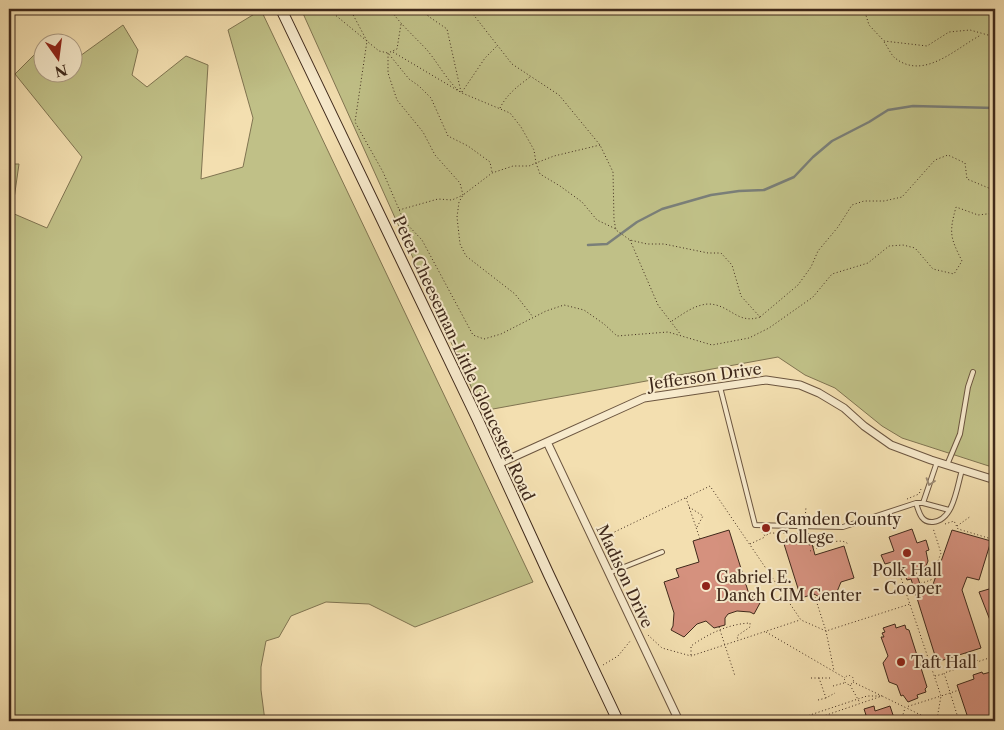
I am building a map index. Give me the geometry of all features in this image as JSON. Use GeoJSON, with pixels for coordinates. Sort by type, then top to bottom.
{"type":"FeatureCollection","features":[{"type":"Feature","properties":{"kind":"street","name":"Peter Cheeseman-Little Gloucester Road"},"geometry":{"type":"LineString","coordinates":[[281,9],[618,721]]}},
{"type":"Feature","properties":{"kind":"street","name":"Jefferson Drive"},"geometry":{"type":"LineString","coordinates":[[498,464],[644,398],[766,380],[800,385],[819,393],[837,403],[891,445],[995,480]]}},
{"type":"Feature","properties":{"kind":"street","name":"Madison Drive"},"geometry":{"type":"LineString","coordinates":[[547,442],[679,721]]}},
{"type":"Feature","properties":{"kind":"lane"},"geometry":{"type":"LineString","coordinates":[[947,465],[960,434],[968,387],[973,372]]}},
{"type":"Feature","properties":{"kind":"lane"},"geometry":{"type":"LineString","coordinates":[[720,387],[755,525],[843,527],[916,503],[949,510]]}},
{"type":"Feature","properties":{"kind":"lane"},"geometry":{"type":"LineString","coordinates":[[923,503],[937,462]]}},
{"type":"Feature","properties":{"kind":"lane"},"geometry":{"type":"LineString","coordinates":[[916,503],[921,517],[926,522],[940,520],[949,510],[962,470]]}},
{"type":"Feature","properties":{"kind":"lane"},"geometry":{"type":"LineString","coordinates":[[609,573],[662,552]]}},
{"type":"Feature","properties":{"kind":"path"},"geometry":{"type":"LineString","coordinates":[[328,9],[379,51],[388,53],[397,49],[401,24]]}},
{"type":"Feature","properties":{"kind":"path"},"geometry":{"type":"LineString","coordinates":[[350,9],[367,42],[356,122],[383,172],[404,221],[422,240],[473,336],[484,340],[501,334],[546,311],[564,305],[584,310],[617,336],[668,332],[712,345],[749,338],[769,328],[813,297],[832,274],[868,263],[889,246],[903,245],[915,248],[933,270],[954,274],[962,261],[952,241],[950,228],[956,207],[978,215],[995,213]]}},
{"type":"Feature","properties":{"kind":"path"},"geometry":{"type":"LineString","coordinates":[[390,9],[401,24],[428,51],[452,84],[462,93]]}},
{"type":"Feature","properties":{"kind":"path"},"geometry":{"type":"LineString","coordinates":[[426,9],[428,16],[446,29],[462,93]]}},
{"type":"Feature","properties":{"kind":"path"},"geometry":{"type":"LineString","coordinates":[[469,9],[512,64],[559,96],[600,145],[612,172],[616,230]]}},
{"type":"Feature","properties":{"kind":"path"},"geometry":{"type":"LineString","coordinates":[[864,9],[869,26],[884,41],[894,57],[907,66],[930,64],[947,57],[982,34]]}},
{"type":"Feature","properties":{"kind":"path"},"geometry":{"type":"LineString","coordinates":[[870,9],[887,12],[895,9]]}},
{"type":"Feature","properties":{"kind":"path"},"geometry":{"type":"LineString","coordinates":[[884,41],[927,46],[949,32],[970,30],[995,37]]}},
{"type":"Feature","properties":{"kind":"path"},"geometry":{"type":"LineString","coordinates":[[462,93],[485,58],[498,45]]}},
{"type":"Feature","properties":{"kind":"path"},"geometry":{"type":"LineString","coordinates":[[393,52],[462,93],[510,113],[521,127],[534,150],[540,174],[582,202],[597,220],[620,232],[630,240],[647,244],[664,244],[708,253],[721,253],[732,266],[742,296],[760,317]]}},
{"type":"Feature","properties":{"kind":"path"},"geometry":{"type":"LineString","coordinates":[[388,53],[409,80],[419,86],[431,98],[448,136],[468,146],[490,162],[492,173]]}},
{"type":"Feature","properties":{"kind":"path"},"geometry":{"type":"LineString","coordinates":[[388,53],[388,73],[397,100],[423,132],[435,156],[460,183],[464,195]]}},
{"type":"Feature","properties":{"kind":"path"},"geometry":{"type":"LineString","coordinates":[[500,108],[516,87],[530,77]]}},
{"type":"Feature","properties":{"kind":"path"},"geometry":{"type":"LineString","coordinates":[[398,210],[438,199],[452,200],[464,195],[492,173],[513,166],[529,166],[554,156],[600,145]]}},
{"type":"Feature","properties":{"kind":"path"},"geometry":{"type":"LineString","coordinates":[[671,322],[690,309],[708,304],[726,308],[743,320],[753,320],[760,317],[798,285],[811,267],[818,251],[838,227],[852,205],[864,201],[884,201],[902,198],[935,160],[948,155],[965,162],[967,179],[991,189],[995,188]]}},
{"type":"Feature","properties":{"kind":"path"},"geometry":{"type":"LineString","coordinates":[[464,195],[459,202],[457,217],[460,244],[466,256],[515,294],[533,318]]}},
{"type":"Feature","properties":{"kind":"path"},"geometry":{"type":"LineString","coordinates":[[630,240],[658,304],[681,336]]}},
{"type":"Feature","properties":{"kind":"path"},"geometry":{"type":"LineString","coordinates":[[909,506],[907,498],[919,494],[922,485]]}},
{"type":"Feature","properties":{"kind":"path"},"geometry":{"type":"LineString","coordinates":[[594,541],[710,486],[801,620],[826,631],[910,604]]}},
{"type":"Feature","properties":{"kind":"path"},"geometry":{"type":"LineString","coordinates":[[686,498],[700,539]]}},
{"type":"Feature","properties":{"kind":"path"},"geometry":{"type":"LineString","coordinates":[[689,507],[703,516],[696,528]]}},
{"type":"Feature","properties":{"kind":"path"},"geometry":{"type":"LineString","coordinates":[[957,528],[970,516]]}},
{"type":"Feature","properties":{"kind":"path"},"geometry":{"type":"LineString","coordinates":[[940,526],[954,521],[957,532]]}},
{"type":"Feature","properties":{"kind":"path"},"geometry":{"type":"LineString","coordinates":[[755,525],[765,536]]}},
{"type":"Feature","properties":{"kind":"path"},"geometry":{"type":"LineString","coordinates":[[904,589],[931,580],[941,553],[933,528],[930,528]]}},
{"type":"Feature","properties":{"kind":"path"},"geometry":{"type":"LineString","coordinates":[[957,528],[995,540],[995,538]]}},
{"type":"Feature","properties":{"kind":"path"},"geometry":{"type":"LineString","coordinates":[[749,544],[770,533],[827,534],[830,544]]}},
{"type":"Feature","properties":{"kind":"path"},"geometry":{"type":"LineString","coordinates":[[810,551],[842,540],[849,544]]}},
{"type":"Feature","properties":{"kind":"path"},"geometry":{"type":"LineString","coordinates":[[766,632],[845,678],[848,676],[852,677],[853,682],[932,721],[937,718],[941,696],[898,572]]}},
{"type":"Feature","properties":{"kind":"path"},"geometry":{"type":"LineString","coordinates":[[814,594],[826,631],[834,671]]}},
{"type":"Feature","properties":{"kind":"path"},"geometry":{"type":"LineString","coordinates":[[600,666],[614,659],[625,649],[630,640],[645,633],[662,648],[691,656],[801,620]]}},
{"type":"Feature","properties":{"kind":"path"},"geometry":{"type":"LineString","coordinates":[[691,656],[692,646],[704,637],[734,626],[750,624],[750,627],[737,636],[739,640]]}},
{"type":"Feature","properties":{"kind":"path"},"geometry":{"type":"LineString","coordinates":[[719,627],[735,676]]}},
{"type":"Feature","properties":{"kind":"path"},"geometry":{"type":"LineString","coordinates":[[966,652],[968,658]]}},
{"type":"Feature","properties":{"kind":"path"},"geometry":{"type":"LineString","coordinates":[[952,671],[956,662],[973,656],[979,662]]}},
{"type":"Feature","properties":{"kind":"path"},"geometry":{"type":"LineString","coordinates":[[935,676],[995,656]]}},
{"type":"Feature","properties":{"kind":"path"},"geometry":{"type":"LineString","coordinates":[[919,662],[929,658]]}},
{"type":"Feature","properties":{"kind":"path"},"geometry":{"type":"LineString","coordinates":[[944,673],[959,721]]}},
{"type":"Feature","properties":{"kind":"path"},"geometry":{"type":"LineString","coordinates":[[811,678],[830,678]]}},
{"type":"Feature","properties":{"kind":"path"},"geometry":{"type":"LineString","coordinates":[[819,678],[826,698]]}},
{"type":"Feature","properties":{"kind":"path"},"geometry":{"type":"LineString","coordinates":[[845,682],[861,704]]}},
{"type":"Feature","properties":{"kind":"path"},"geometry":{"type":"LineString","coordinates":[[833,686],[845,682]]}},
{"type":"Feature","properties":{"kind":"path"},"geometry":{"type":"LineString","coordinates":[[849,685],[853,682]]}},
{"type":"Feature","properties":{"kind":"path"},"geometry":{"type":"LineString","coordinates":[[906,707],[959,690]]}},
{"type":"Feature","properties":{"kind":"path"},"geometry":{"type":"LineString","coordinates":[[818,700],[835,693]]}},
{"type":"Feature","properties":{"kind":"path"},"geometry":{"type":"LineString","coordinates":[[792,721],[868,696],[882,696]]}},
{"type":"Feature","properties":{"kind":"path"},"geometry":{"type":"LineString","coordinates":[[809,721],[882,696]]}},
{"type":"Feature","properties":{"kind":"path"},"geometry":{"type":"LineString","coordinates":[[901,721],[906,707]]}},
{"type":"Feature","properties":{"kind":"path"},"geometry":{"type":"LineString","coordinates":[[937,718],[940,718],[941,721]]}},
{"type":"Feature","properties":{"kind":"green space"},"geometry":{"type":"Polygon","coordinates":[[[301,9],[995,9],[995,468],[902,438],[882,426],[835,388],[805,375],[778,357],[482,411],[301,9]]]}},
{"type":"Feature","properties":{"kind":"green space"},"geometry":{"type":"Polygon","coordinates":[[[261,10],[533,582],[415,627],[369,604],[326,602],[291,616],[279,637],[266,641],[261,667],[261,690],[265,721],[9,721],[9,164],[19,164],[12,213],[47,228],[82,157],[15,74],[32,57],[32,82],[82,82],[82,55],[123,25],[138,50],[132,75],[147,87],[186,56],[208,65],[201,179],[243,167],[253,118],[228,30],[261,10]]]}},
{"type":"Feature","properties":{"kind":"building"},"geometry":{"type":"Polygon","coordinates":[[[912,529],[917,543],[926,540],[929,550],[926,551],[928,561],[926,566],[915,570],[921,587],[929,585],[930,593],[952,530],[991,541],[979,580],[967,577],[962,590],[981,648],[937,662],[911,579],[907,580],[903,570],[894,567],[892,562],[885,564],[881,555],[894,551],[889,537],[912,529]]]}},
{"type":"Feature","properties":{"kind":"building","name":"Gabriel E. Danch CIM Center"},"geometry":{"type":"Polygon","coordinates":[[[729,530],[748,591],[760,603],[754,614],[737,611],[728,614],[725,618],[725,625],[714,628],[706,621],[697,624],[684,637],[671,630],[674,613],[664,582],[679,577],[676,569],[699,562],[693,541],[729,530]]]}},
{"type":"Feature","properties":{"kind":"building"},"geometry":{"type":"Polygon","coordinates":[[[806,537],[809,545],[812,544],[815,555],[844,546],[854,578],[841,582],[834,599],[827,601],[814,594],[801,598],[784,544],[806,537]]]}},
{"type":"Feature","properties":{"kind":"building"},"geometry":{"type":"Polygon","coordinates":[[[989,589],[990,592],[995,590],[995,633],[979,592],[989,589]]]}},
{"type":"Feature","properties":{"kind":"building","name":"Taft Hall"},"geometry":{"type":"Polygon","coordinates":[[[895,624],[896,628],[905,625],[906,629],[909,630],[927,687],[925,689],[926,692],[917,695],[918,698],[908,702],[903,695],[901,696],[897,685],[889,682],[883,663],[888,656],[881,637],[884,637],[882,633],[885,632],[883,628],[895,624]]]}},
{"type":"Feature","properties":{"kind":"building"},"geometry":{"type":"Polygon","coordinates":[[[995,671],[995,721],[969,721],[957,685],[974,679],[973,675],[995,671]]]}},
{"type":"Feature","properties":{"kind":"building"},"geometry":{"type":"Polygon","coordinates":[[[874,706],[875,711],[890,706],[895,721],[853,721],[852,719],[866,715],[864,709],[874,706]]]}},
{"type":"Feature","properties":{"kind":"waterway"},"geometry":{"type":"LineString","coordinates":[[588,245],[607,244],[637,222],[662,209],[711,195],[764,190],[794,177],[832,141],[888,110],[913,106],[995,108]]}},
{"type":"Feature","properties":{"kind":"place","name":"Camden County College"},"geometry":{"type":"Point","coordinates":[766,528]}},
{"type":"Feature","properties":{"kind":"place","name":"Polk Hall - Cooper"},"geometry":{"type":"Point","coordinates":[907,553]}},
{"type":"Feature","properties":{"kind":"place","name":"Gabriel E. Danch CIM Center"},"geometry":{"type":"Point","coordinates":[706,586]}},
{"type":"Feature","properties":{"kind":"place","name":"Taft Hall"},"geometry":{"type":"Point","coordinates":[901,662]}}]}
